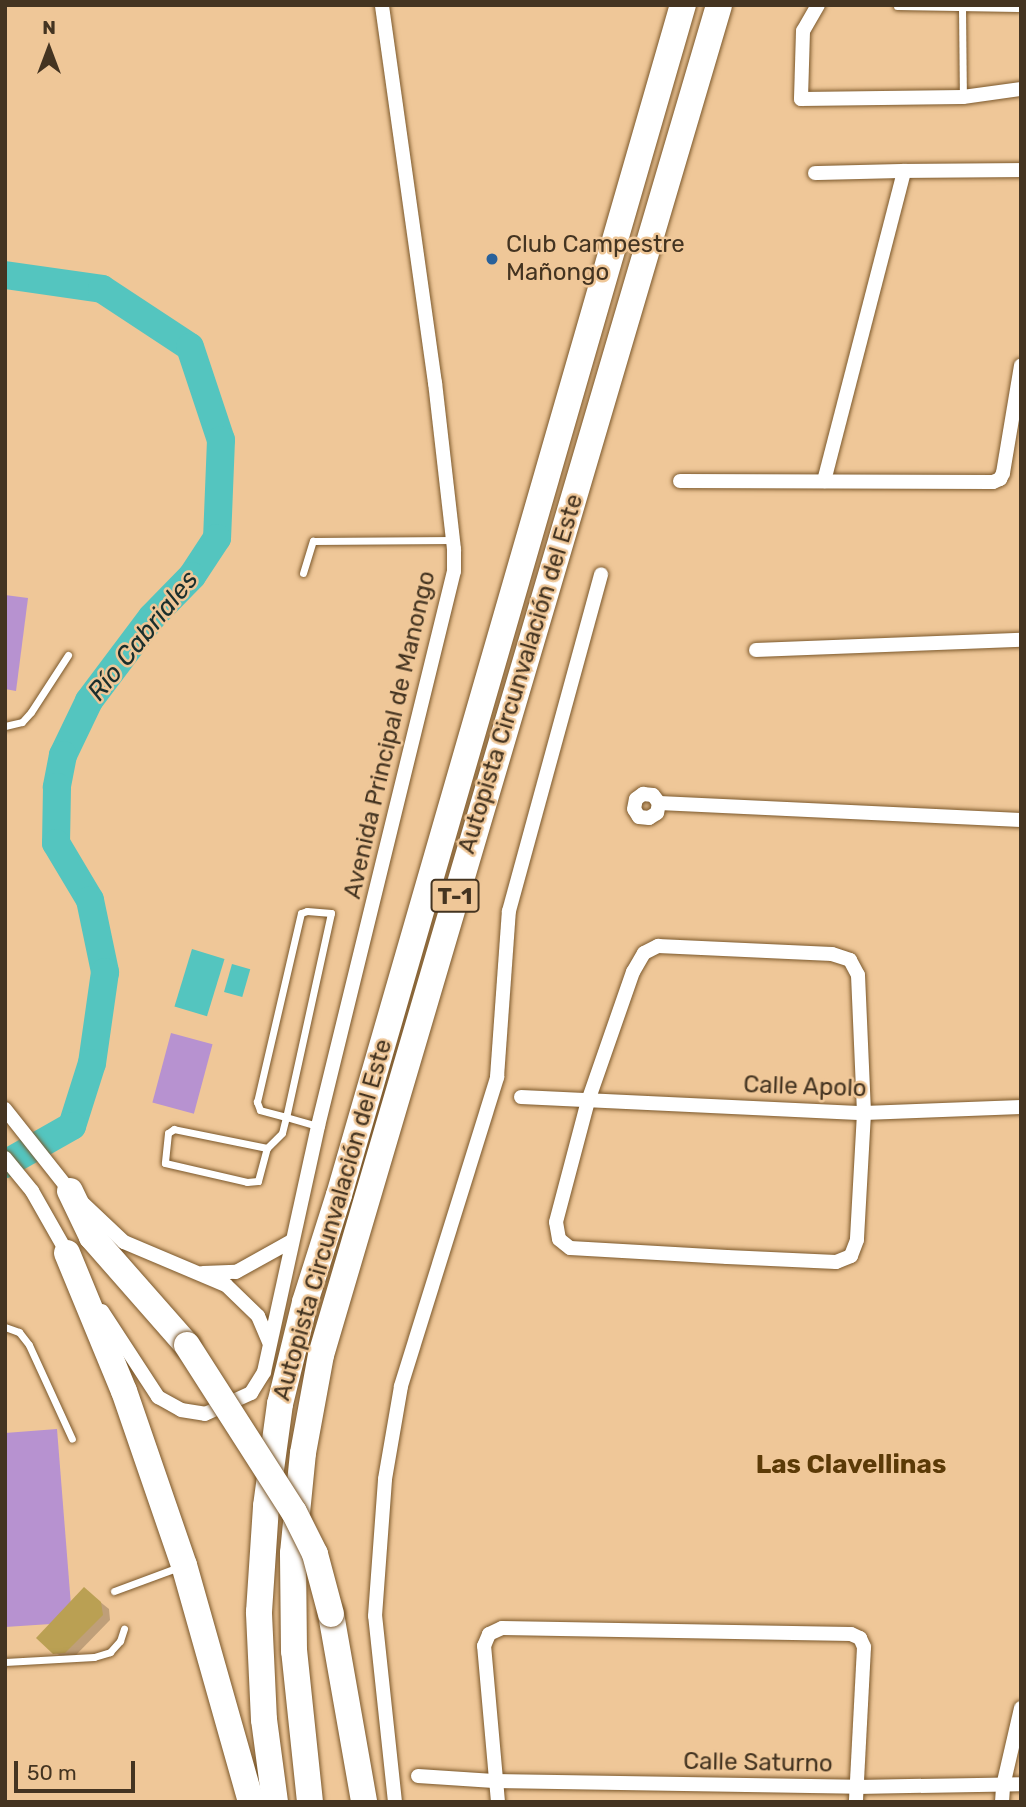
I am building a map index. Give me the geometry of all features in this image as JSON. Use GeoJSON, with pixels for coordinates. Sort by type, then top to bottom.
{"type":"FeatureCollection","features":[{"type":"Feature","properties":{"kind":"highway","name":"Autopista Circunvalación del Este"},"geometry":{"type":"LineString","coordinates":[[275,1802],[264,1720],[260,1612],[265,1506],[280,1404],[305,1302],[339,1195],[683,5]]}},
{"type":"Feature","properties":{"kind":"highway","name":"Autopista Circunvalación del Este"},"geometry":{"type":"LineString","coordinates":[[310,1802],[294,1651],[293,1553],[303,1453],[321,1355],[719,5]]}},
{"type":"Feature","properties":{"kind":"highway"},"geometry":{"type":"LineString","coordinates":[[70,1191],[92,1237],[187,1345],[294,1511],[315,1554],[331,1614],[364,1802]]}},
{"type":"Feature","properties":{"kind":"highway"},"geometry":{"type":"LineString","coordinates":[[67,1253],[124,1391],[184,1565],[251,1802]]}},
{"type":"Feature","properties":{"kind":"street","name":"Avenida Principal de Manongo"},"geometry":{"type":"LineString","coordinates":[[5,1158],[32,1191],[142,1378],[158,1397],[181,1410],[205,1414],[251,1393],[264,1372],[318,1126],[454,571],[453,540],[382,5]]}},
{"type":"Feature","properties":{"kind":"street"},"geometry":{"type":"LineString","coordinates":[[818,5],[803,31],[801,99],[963,97],[1021,89]]}},
{"type":"Feature","properties":{"kind":"street"},"geometry":{"type":"LineString","coordinates":[[815,173],[1021,170]]}},
{"type":"Feature","properties":{"kind":"street"},"geometry":{"type":"LineString","coordinates":[[824,481],[904,171]]}},
{"type":"Feature","properties":{"kind":"street"},"geometry":{"type":"LineString","coordinates":[[680,481],[993,482],[1000,479],[1021,365]]}},
{"type":"Feature","properties":{"kind":"street"},"geometry":{"type":"LineString","coordinates":[[395,1802],[375,1616],[385,1479],[401,1386],[497,1077],[509,911],[601,574]]}},
{"type":"Feature","properties":{"kind":"street"},"geometry":{"type":"LineString","coordinates":[[756,650],[1021,640]]}},
{"type":"Feature","properties":{"kind":"street"},"geometry":{"type":"LineString","coordinates":[[659,803],[1021,820]]}},
{"type":"Feature","properties":{"kind":"street"},"geometry":{"type":"LineString","coordinates":[[658,946],[672,946],[832,954],[850,960],[858,975],[864,1113],[857,1240],[851,1256],[836,1262],[570,1248],[559,1239],[556,1222],[588,1101],[634,972],[644,953],[658,946]]}},
{"type":"Feature","properties":{"kind":"street","name":"Calle Apolo"},"geometry":{"type":"LineString","coordinates":[[521,1097],[864,1113],[1021,1107]]}},
{"type":"Feature","properties":{"kind":"street"},"geometry":{"type":"LineString","coordinates":[[5,1109],[70,1191],[124,1242],[226,1285],[258,1316],[269,1342]]}},
{"type":"Feature","properties":{"kind":"street"},"geometry":{"type":"LineString","coordinates":[[195,1273],[236,1272],[292,1241]]}},
{"type":"Feature","properties":{"kind":"street"},"geometry":{"type":"LineString","coordinates":[[498,1802],[494,1781],[484,1646],[489,1634],[502,1628],[851,1634],[860,1638],[864,1647],[856,1795]]}},
{"type":"Feature","properties":{"kind":"street"},"geometry":{"type":"LineString","coordinates":[[1002,1802],[1003,1786],[1021,1708]]}},
{"type":"Feature","properties":{"kind":"street","name":"Calle Saturno"},"geometry":{"type":"LineString","coordinates":[[418,1776],[856,1795],[1021,1784]]}},
{"type":"Feature","properties":{"kind":"lane"},"geometry":{"type":"LineString","coordinates":[[897,6],[1018,8]]}},
{"type":"Feature","properties":{"kind":"lane"},"geometry":{"type":"LineString","coordinates":[[962,8],[963,97]]}},
{"type":"Feature","properties":{"kind":"lane"},"geometry":{"type":"LineString","coordinates":[[303,573],[313,541],[453,540]]}},
{"type":"Feature","properties":{"kind":"lane"},"geometry":{"type":"LineString","coordinates":[[5,726],[22,722],[31,712],[68,655]]}},
{"type":"Feature","properties":{"kind":"lane"},"geometry":{"type":"LineString","coordinates":[[267,1148],[174,1129],[168,1133],[165,1163],[252,1182],[258,1181],[267,1148],[282,1133],[286,1117],[331,914],[301,913],[257,1102],[260,1110],[286,1117],[318,1126]]}},
{"type":"Feature","properties":{"kind":"lane"},"geometry":{"type":"LineString","coordinates":[[5,1327],[19,1332],[29,1345],[72,1439]]}},
{"type":"Feature","properties":{"kind":"lane"},"geometry":{"type":"LineString","coordinates":[[114,1591],[184,1565]]}},
{"type":"Feature","properties":{"kind":"lane"},"geometry":{"type":"LineString","coordinates":[[5,1662],[94,1657],[110,1652],[120,1641],[124,1629]]}},
{"type":"Feature","properties":{"kind":"shaded area"},"geometry":{"type":"Polygon","coordinates":[[[5,595],[28,598],[16,691],[5,689],[5,595]]]}},
{"type":"Feature","properties":{"kind":"shaded area"},"geometry":{"type":"Polygon","coordinates":[[[171,1033],[213,1044],[194,1114],[152,1103],[171,1033]]]}},
{"type":"Feature","properties":{"kind":"shaded area"},"geometry":{"type":"Polygon","coordinates":[[[57,1429],[72,1618],[66,1623],[5,1627],[5,1433],[57,1429]]]}},
{"type":"Feature","properties":{"kind":"water"},"geometry":{"type":"Polygon","coordinates":[[[192,949],[225,959],[207,1016],[174,1006],[192,949]]]}},
{"type":"Feature","properties":{"kind":"water"},"geometry":{"type":"Polygon","coordinates":[[[232,964],[250,969],[242,997],[224,992],[232,964]]]}},
{"type":"Feature","properties":{"kind":"building"},"geometry":{"type":"Polygon","coordinates":[[[84,1587],[101,1602],[103,1615],[65,1653],[53,1654],[36,1638],[84,1587]]]}},
{"type":"Feature","properties":{"kind":"waterway","name":"Río Cabriales"},"geometry":{"type":"LineString","coordinates":[[5,275],[102,289],[190,347],[221,440],[217,538],[192,576],[152,617],[89,701],[63,755],[57,787],[56,843],[90,900],[105,972],[92,1063],[72,1126],[5,1164]]}},
{"type":"Feature","properties":{"kind":"place","name":"Club Campestre Mañongo"},"geometry":{"type":"Point","coordinates":[492,259]}},
{"type":"Feature","properties":{"kind":"district","name":"Las Clavellinas"},"geometry":{"type":"Point","coordinates":[851,1465]}}]}
